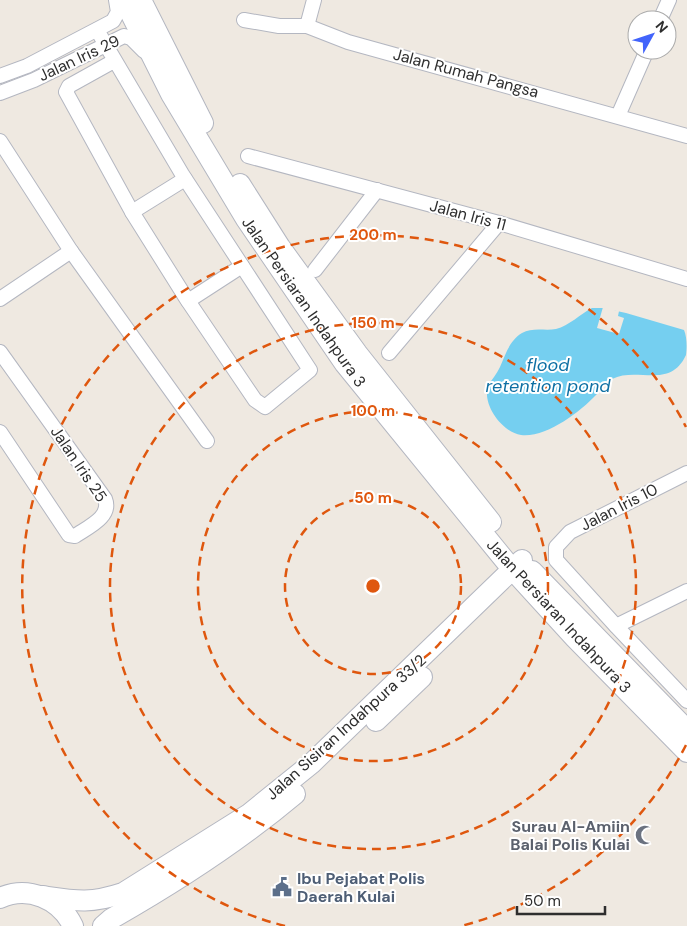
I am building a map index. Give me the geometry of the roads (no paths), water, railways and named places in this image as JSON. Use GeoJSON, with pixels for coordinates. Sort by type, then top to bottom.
{"type":"FeatureCollection","features":[{"type":"Feature","properties":{"kind":"main road","name":"Jalan Persiaran Indahpura 3"},"geometry":{"type":"LineString","coordinates":[[124,0],[171,94],[246,219],[345,364],[522,570],[687,752]]}},
{"type":"Feature","properties":{"kind":"main road","name":"Jalan Persiaran Indahpura 3"},"geometry":{"type":"LineString","coordinates":[[141,0],[201,120],[280,247],[357,353],[522,570],[687,730]]}},
{"type":"Feature","properties":{"kind":"main road","name":"Jalan Sisiran Indahpura 33/2"},"geometry":{"type":"LineString","coordinates":[[34,894],[80,902],[100,900],[123,893],[249,814],[311,764],[522,570]]}},
{"type":"Feature","properties":{"kind":"main road","name":"Jalan Sisiran Indahpura 33/2"},"geometry":{"type":"LineString","coordinates":[[104,926],[111,919],[210,858],[258,825],[319,773],[392,705],[522,570]]}},
{"type":"Feature","properties":{"kind":"main road"},"geometry":{"type":"LineString","coordinates":[[0,881],[57,904],[69,917],[73,926]]}},
{"type":"Feature","properties":{"kind":"main road"},"geometry":{"type":"LineString","coordinates":[[0,898],[7,894],[34,894]]}},
{"type":"Feature","properties":{"kind":"street","name":"Jalan Iris 29"},"geometry":{"type":"LineString","coordinates":[[0,76],[27,66],[113,21],[118,12],[116,0]]}},
{"type":"Feature","properties":{"kind":"street"},"geometry":{"type":"LineString","coordinates":[[308,26],[314,0]]}},
{"type":"Feature","properties":{"kind":"street","name":"Jalan Rumah Pangsa"},"geometry":{"type":"LineString","coordinates":[[244,20],[279,26],[308,26],[348,42],[687,136]]}},
{"type":"Feature","properties":{"kind":"street"},"geometry":{"type":"LineString","coordinates":[[97,30],[185,179],[310,370],[264,407],[255,400],[188,301],[132,212],[66,90],[69,86],[114,60]]}},
{"type":"Feature","properties":{"kind":"street","name":"Jalan Iris 29"},"geometry":{"type":"LineString","coordinates":[[0,93],[34,80],[124,36],[131,38],[152,58]]}},
{"type":"Feature","properties":{"kind":"street"},"geometry":{"type":"LineString","coordinates":[[618,116],[643,60]]}},
{"type":"Feature","properties":{"kind":"street"},"geometry":{"type":"LineString","coordinates":[[0,141],[71,251],[207,441]]}},
{"type":"Feature","properties":{"kind":"street","name":"Jalan Iris 11"},"geometry":{"type":"LineString","coordinates":[[248,156],[498,223],[687,279]]}},
{"type":"Feature","properties":{"kind":"street"},"geometry":{"type":"LineString","coordinates":[[132,212],[185,179]]}},
{"type":"Feature","properties":{"kind":"street"},"geometry":{"type":"LineString","coordinates":[[315,270],[377,190]]}},
{"type":"Feature","properties":{"kind":"street"},"geometry":{"type":"LineString","coordinates":[[389,353],[498,223]]}},
{"type":"Feature","properties":{"kind":"street"},"geometry":{"type":"LineString","coordinates":[[0,299],[71,251]]}},
{"type":"Feature","properties":{"kind":"street"},"geometry":{"type":"LineString","coordinates":[[188,301],[242,266]]}},
{"type":"Feature","properties":{"kind":"street","name":"Jalan Iris 25"},"geometry":{"type":"LineString","coordinates":[[0,352],[105,499],[108,507],[106,513],[75,536],[69,535],[0,432]]}},
{"type":"Feature","properties":{"kind":"street","name":"Jalan Iris 10"},"geometry":{"type":"LineString","coordinates":[[616,626],[556,560],[556,547],[570,532],[687,473]]}},
{"type":"Feature","properties":{"kind":"street"},"geometry":{"type":"LineString","coordinates":[[687,591],[616,626],[687,700]]}},
{"type":"Feature","properties":{"kind":"water","name":"flood retention pond"},"geometry":{"type":"Polygon","coordinates":[[[592,308],[603,308],[626,313],[684,330],[686,336],[686,355],[679,366],[671,372],[662,375],[632,375],[612,379],[581,409],[551,428],[531,435],[521,435],[507,429],[495,417],[488,401],[487,393],[488,386],[499,370],[511,344],[526,331],[556,329],[570,323],[592,308]]]}},
{"type":"Feature","properties":{"kind":"place","name":"Surau Al-Amiin Balai Polis Kulai"},"geometry":{"type":"Point","coordinates":[645,835]}},
{"type":"Feature","properties":{"kind":"place","name":"Ibu Pejabat Polis Daerah Kulai"},"geometry":{"type":"Point","coordinates":[282,887]}}]}
